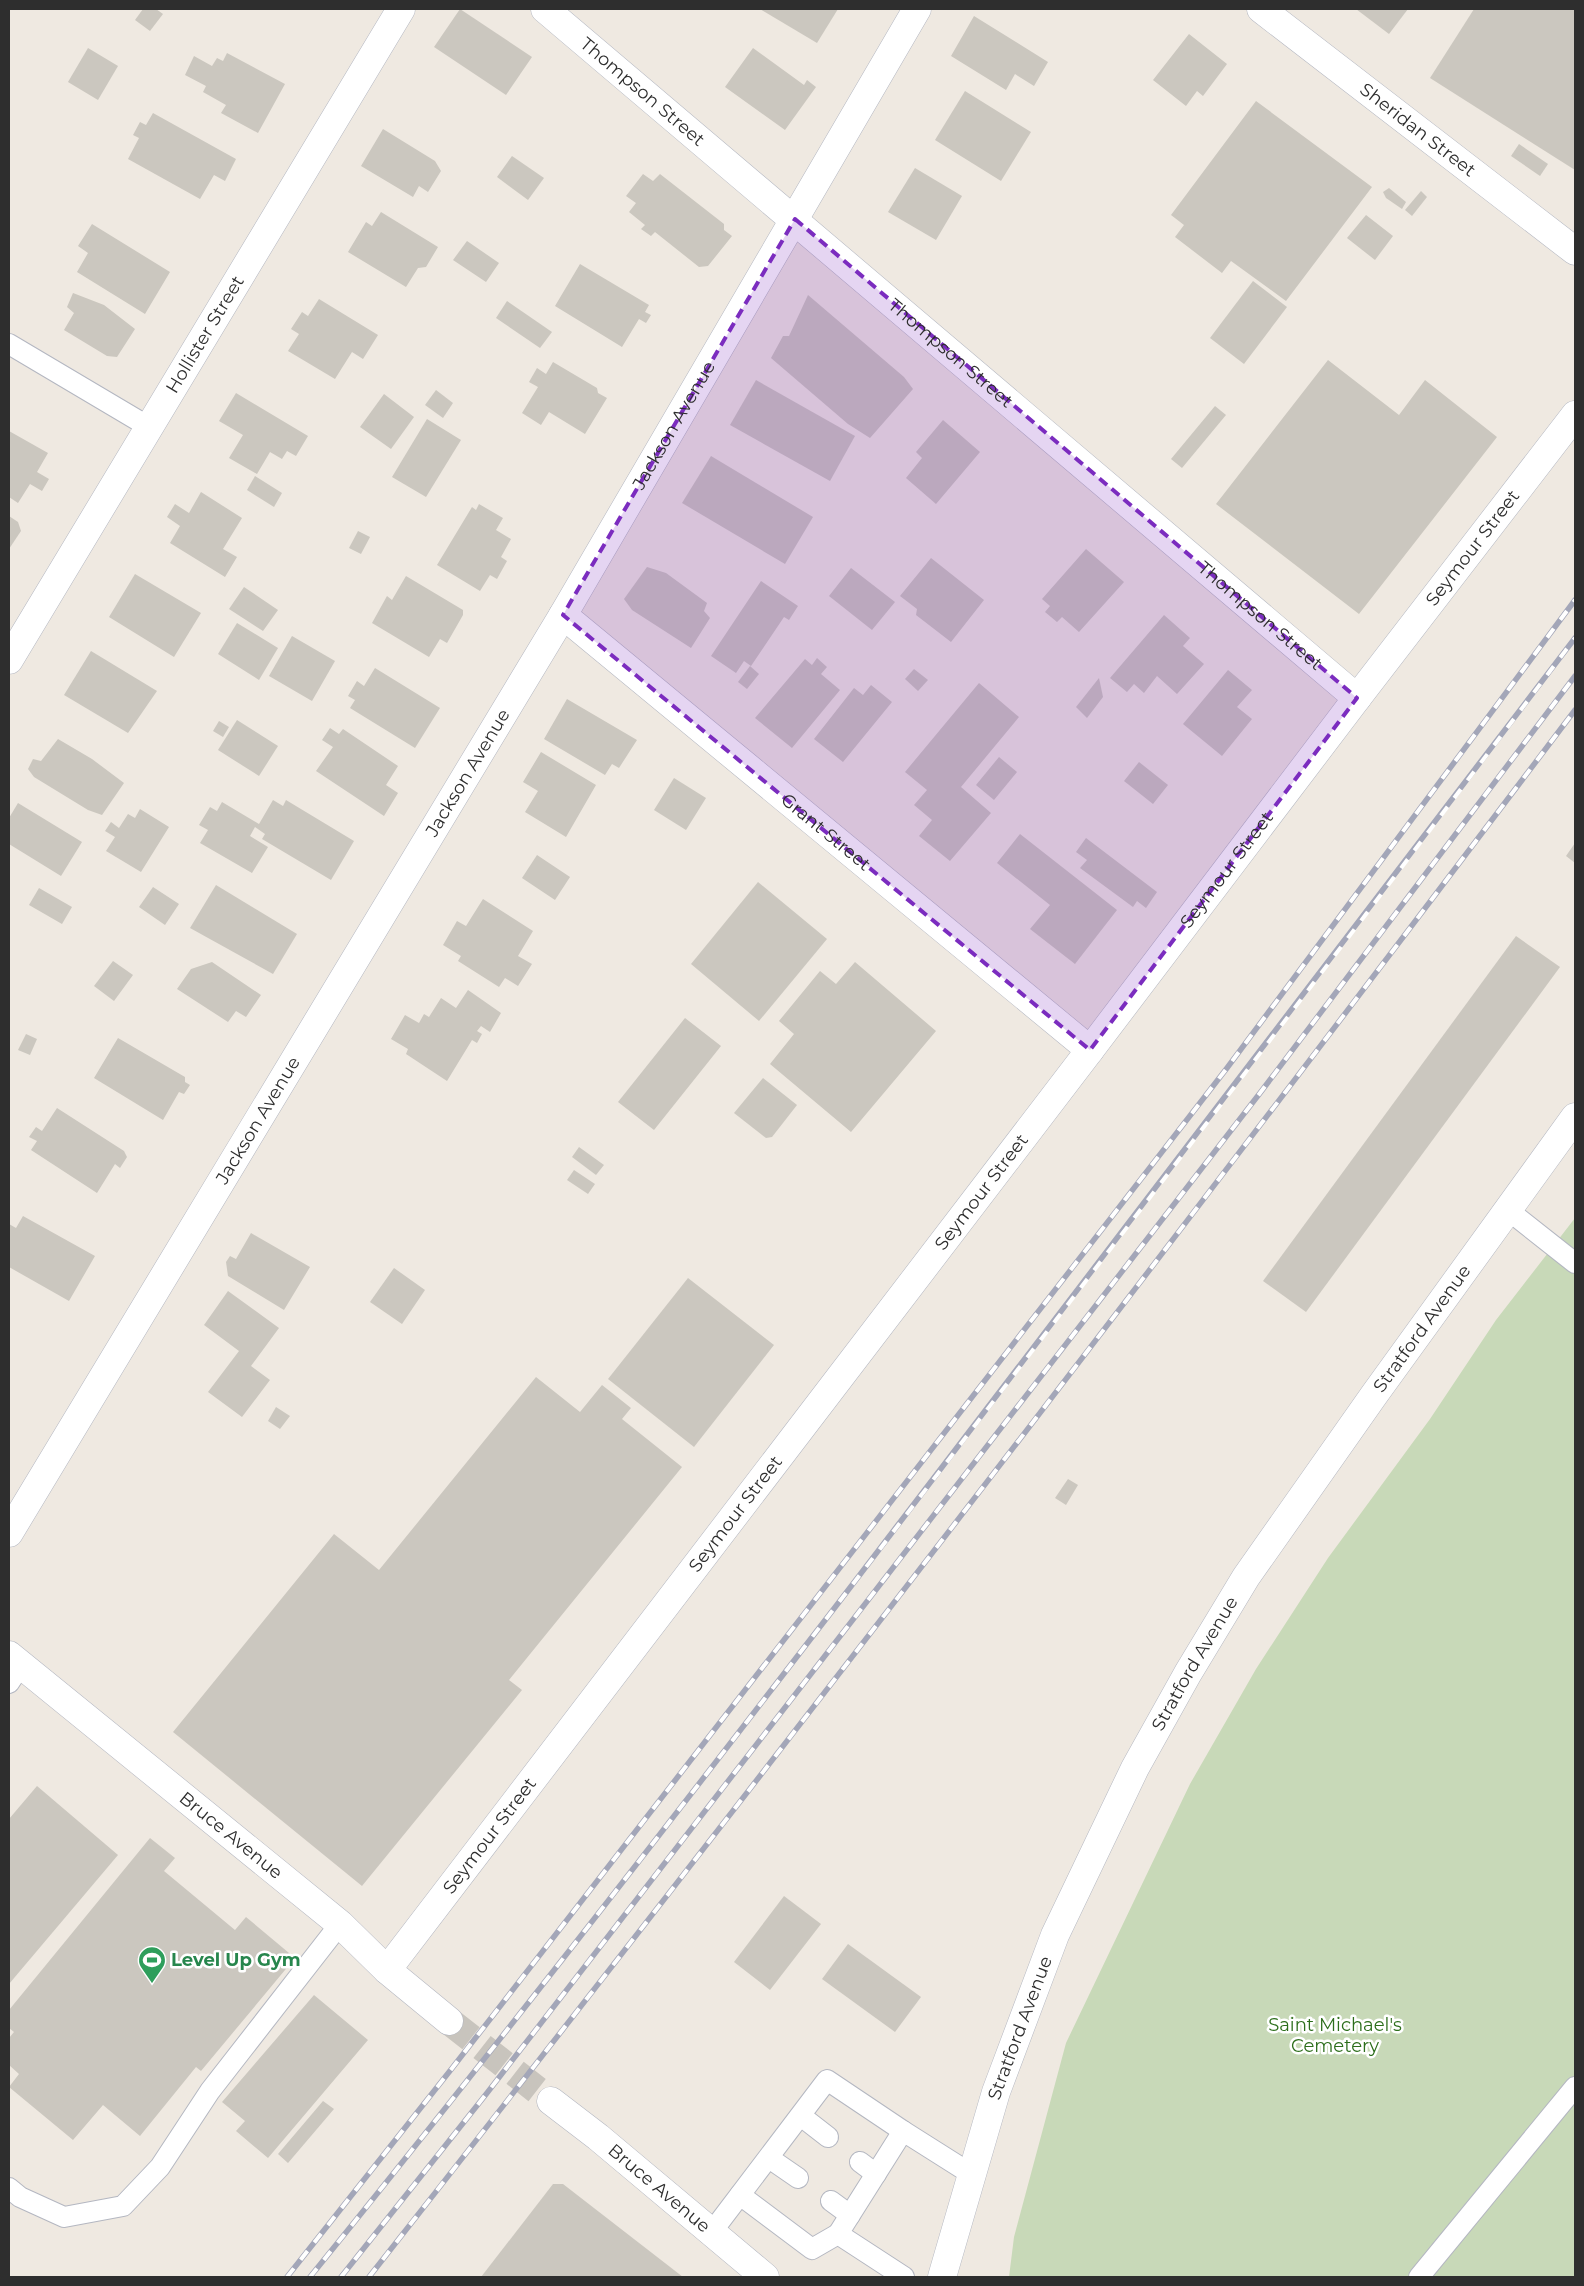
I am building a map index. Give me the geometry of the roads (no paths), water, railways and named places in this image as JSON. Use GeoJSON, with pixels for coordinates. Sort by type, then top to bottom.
{"type":"FeatureCollection","features":[{"type":"Feature","properties":{"kind":"street","name":"Hollister Street"},"geometry":{"type":"LineString","coordinates":[[9,660],[401,9]]}},
{"type":"Feature","properties":{"kind":"street","name":"Thompson Street"},"geometry":{"type":"LineString","coordinates":[[545,9],[795,219],[1357,698]]}},
{"type":"Feature","properties":{"kind":"street","name":"Jackson Avenue"},"geometry":{"type":"LineString","coordinates":[[9,1533],[563,615],[918,9]]}},
{"type":"Feature","properties":{"kind":"street","name":"Sheridan Street"},"geometry":{"type":"LineString","coordinates":[[1261,9],[1575,250]]}},
{"type":"Feature","properties":{"kind":"street","name":"Seymour Street"},"geometry":{"type":"LineString","coordinates":[[387,1970],[1575,415]]}},
{"type":"Feature","properties":{"kind":"street","name":"Grant Street"},"geometry":{"type":"LineString","coordinates":[[563,615],[1090,1050]]}},
{"type":"Feature","properties":{"kind":"street","name":"Stratford Avenue"},"geometry":{"type":"LineString","coordinates":[[942,2277],[996,2092],[1055,1935],[1140,1760],[1188,1673],[1246,1577],[1575,1117]]}},
{"type":"Feature","properties":{"kind":"street","name":"Bruce Avenue"},"geometry":{"type":"LineString","coordinates":[[13,1668],[340,1924],[387,1970],[449,2021]]}},
{"type":"Feature","properties":{"kind":"street","name":"Bruce Avenue"},"geometry":{"type":"LineString","coordinates":[[551,2101],[598,2137],[765,2277]]}},
{"type":"Feature","properties":{"kind":"lane"},"geometry":{"type":"LineString","coordinates":[[9,344],[149,427]]}},
{"type":"Feature","properties":{"kind":"lane"},"geometry":{"type":"LineString","coordinates":[[1508,1210],[1575,1263]]}},
{"type":"Feature","properties":{"kind":"lane"},"geometry":{"type":"LineString","coordinates":[[9,2188],[20,2197],[64,2217],[123,2206],[160,2167],[210,2091],[340,1924]]}},
{"type":"Feature","properties":{"kind":"lane"},"geometry":{"type":"LineString","coordinates":[[711,2233],[828,2080],[971,2174]]}},
{"type":"Feature","properties":{"kind":"lane"},"geometry":{"type":"LineString","coordinates":[[1419,2277],[1575,2087]]}},
{"type":"Feature","properties":{"kind":"lane"},"geometry":{"type":"LineString","coordinates":[[800,2116],[828,2137]]}},
{"type":"Feature","properties":{"kind":"lane"},"geometry":{"type":"LineString","coordinates":[[740,2195],[812,2249],[838,2234],[903,2131]]}},
{"type":"Feature","properties":{"kind":"lane"},"geometry":{"type":"LineString","coordinates":[[769,2158],[798,2178]]}},
{"type":"Feature","properties":{"kind":"lane"},"geometry":{"type":"LineString","coordinates":[[860,2162],[876,2174]]}},
{"type":"Feature","properties":{"kind":"lane"},"geometry":{"type":"LineString","coordinates":[[831,2201],[850,2215]]}},
{"type":"Feature","properties":{"kind":"lane"},"geometry":{"type":"LineString","coordinates":[[838,2234],[904,2277]]}},
{"type":"Feature","properties":{"kind":"tunnel"},"geometry":{"type":"LineString","coordinates":[[449,2021],[551,2101]]}},
{"type":"Feature","properties":{"kind":"railway"},"geometry":{"type":"LineString","coordinates":[[287,2277],[453,2067],[1227,1068],[1575,600]]}},
{"type":"Feature","properties":{"kind":"railway"},"geometry":{"type":"LineString","coordinates":[[310,2277],[706,1775],[1207,1123],[1575,638]]}},
{"type":"Feature","properties":{"kind":"railway"},"geometry":{"type":"LineString","coordinates":[[341,2277],[487,2093],[1260,1093],[1575,676]]}},
{"type":"Feature","properties":{"kind":"railway"},"geometry":{"type":"LineString","coordinates":[[369,2277],[976,1496],[1575,710]]}},
{"type":"Feature","properties":{"kind":"place","name":"Level Up Gym"},"geometry":{"type":"Point","coordinates":[152,1984]}},
{"type":"Feature","properties":{"kind":"park label","name":"Saint Michael's Cemetery"},"geometry":{"type":"Point","coordinates":[1335,2035]}}]}
